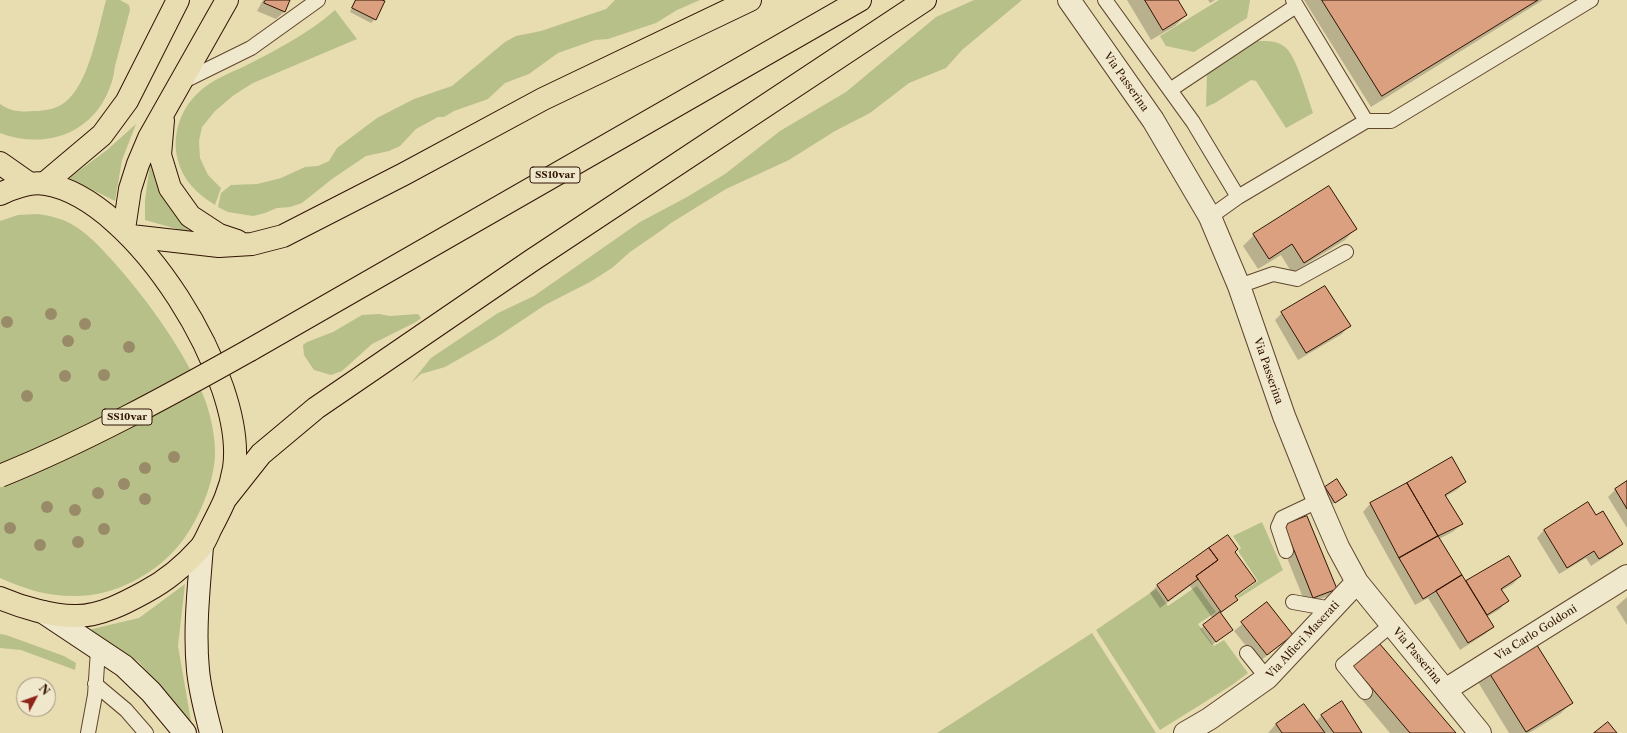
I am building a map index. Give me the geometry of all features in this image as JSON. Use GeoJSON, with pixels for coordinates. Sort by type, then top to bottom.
{"type":"FeatureCollection","features":[{"type":"Feature","properties":{"kind":"main road"},"geometry":{"type":"LineString","coordinates":[[0,194],[9,190],[38,184],[102,136],[128,101],[178,0]]}},
{"type":"Feature","properties":{"kind":"main road"},"geometry":{"type":"LineString","coordinates":[[128,232],[130,189],[138,164],[149,138],[227,0]]}},
{"type":"Feature","properties":{"kind":"main road"},"geometry":{"type":"LineString","coordinates":[[128,232],[219,246],[252,244],[283,236],[543,99],[750,0]]}},
{"type":"Feature","properties":{"kind":"main road","name":"SS10var"},"geometry":{"type":"LineString","coordinates":[[0,476],[46,458],[159,401],[860,0]]}},
{"type":"Feature","properties":{"kind":"main road"},"geometry":{"type":"LineString","coordinates":[[0,598],[43,612],[77,616],[104,611],[153,588],[172,574],[202,546],[227,498],[261,454],[322,404],[524,266],[925,0]]}},
{"type":"Feature","properties":{"kind":"main road"},"geometry":{"type":"LineString","coordinates":[[178,86],[162,121],[160,155],[170,188],[190,216],[206,227],[219,235],[236,241],[252,244]]}},
{"type":"Feature","properties":{"kind":"main road"},"geometry":{"type":"LineString","coordinates":[[0,163],[38,184],[62,188],[94,204],[128,232],[168,283],[188,313],[221,382],[234,438],[234,466],[227,498]]}},
{"type":"Feature","properties":{"kind":"street","name":"Via Passerina"},"geometry":{"type":"LineString","coordinates":[[1069,0],[1153,120],[1210,217],[1239,286],[1284,416],[1318,501],[1338,547],[1357,582],[1480,733]]}},
{"type":"Feature","properties":{"kind":"street"},"geometry":{"type":"LineString","coordinates":[[202,546],[196,631],[198,671],[211,733]]}},
{"type":"Feature","properties":{"kind":"street","name":"Via Carlo Goldoni"},"geometry":{"type":"LineString","coordinates":[[1445,690],[1627,576]]}},
{"type":"Feature","properties":{"kind":"street","name":"Via Alfieri Maserati"},"geometry":{"type":"LineString","coordinates":[[1185,733],[1209,719],[1267,678],[1357,582]]}},
{"type":"Feature","properties":{"kind":"street"},"geometry":{"type":"LineString","coordinates":[[43,612],[124,666],[151,692],[185,733]]}},
{"type":"Feature","properties":{"kind":"lane"},"geometry":{"type":"LineString","coordinates":[[178,86],[251,48],[318,0]]}},
{"type":"Feature","properties":{"kind":"lane"},"geometry":{"type":"LineString","coordinates":[[1105,0],[1192,122],[1238,197]]}},
{"type":"Feature","properties":{"kind":"lane"},"geometry":{"type":"LineString","coordinates":[[1210,217],[1238,197],[1366,121],[1391,121],[1591,0]]}},
{"type":"Feature","properties":{"kind":"lane"},"geometry":{"type":"LineString","coordinates":[[1170,90],[1295,3],[1366,121]]}},
{"type":"Feature","properties":{"kind":"lane"},"geometry":{"type":"LineString","coordinates":[[1239,286],[1273,274],[1297,279],[1346,252]]}},
{"type":"Feature","properties":{"kind":"lane"},"geometry":{"type":"LineString","coordinates":[[1286,551],[1278,527],[1282,518],[1318,501]]}},
{"type":"Feature","properties":{"kind":"lane"},"geometry":{"type":"LineString","coordinates":[[1292,602],[1332,609]]}},
{"type":"Feature","properties":{"kind":"lane"},"geometry":{"type":"LineString","coordinates":[[1365,692],[1343,664],[1391,625]]}},
{"type":"Feature","properties":{"kind":"lane"},"geometry":{"type":"LineString","coordinates":[[88,733],[98,650]]}},
{"type":"Feature","properties":{"kind":"lane"},"geometry":{"type":"LineString","coordinates":[[1247,652],[1267,678]]}},
{"type":"Feature","properties":{"kind":"lane"},"geometry":{"type":"LineString","coordinates":[[95,684],[126,710],[146,733]]}},
{"type":"Feature","properties":{"kind":"green space"},"geometry":{"type":"Polygon","coordinates":[[[106,0],[120,0],[129,5],[130,10],[111,84],[102,103],[92,116],[80,127],[66,134],[50,138],[34,140],[17,138],[0,133],[0,104],[8,109],[17,111],[42,111],[61,105],[73,95],[86,70],[91,56],[106,0]]]}},
{"type":"Feature","properties":{"kind":"green space"},"geometry":{"type":"Polygon","coordinates":[[[615,0],[700,0],[677,10],[656,23],[608,39],[595,40],[558,53],[529,74],[505,83],[488,99],[454,111],[444,117],[438,117],[416,129],[400,146],[389,151],[366,156],[332,179],[302,203],[290,207],[277,208],[253,216],[228,212],[218,207],[221,193],[231,185],[257,184],[281,178],[305,167],[318,166],[329,161],[337,148],[377,118],[414,99],[452,86],[505,42],[516,36],[541,31],[606,9],[615,0]]]}},
{"type":"Feature","properties":{"kind":"green space"},"geometry":{"type":"Polygon","coordinates":[[[974,0],[1022,0],[962,50],[946,68],[909,83],[870,113],[835,131],[789,160],[726,189],[671,223],[630,252],[612,268],[590,282],[545,305],[494,339],[445,367],[421,374],[411,383],[431,358],[498,313],[534,296],[640,222],[687,197],[725,174],[780,131],[846,92],[936,17],[974,0]]]}},
{"type":"Feature","properties":{"kind":"green space"},"geometry":{"type":"Polygon","coordinates":[[[1219,0],[1250,0],[1247,18],[1194,52],[1166,46],[1160,36],[1219,0]]]}},
{"type":"Feature","properties":{"kind":"green space"},"geometry":{"type":"Polygon","coordinates":[[[335,10],[357,39],[253,83],[234,95],[215,111],[202,127],[199,141],[200,158],[208,175],[221,188],[215,205],[207,200],[194,189],[184,176],[176,151],[178,126],[189,103],[210,83],[292,41],[314,27],[335,10]]]}},
{"type":"Feature","properties":{"kind":"green space"},"geometry":{"type":"Polygon","coordinates":[[[1257,41],[1275,42],[1285,47],[1297,67],[1305,88],[1313,113],[1286,128],[1256,81],[1251,80],[1215,103],[1206,107],[1207,73],[1257,41]]]}},
{"type":"Feature","properties":{"kind":"green space"},"geometry":{"type":"Polygon","coordinates":[[[136,124],[122,160],[115,201],[69,178],[107,150],[136,124]]]}},
{"type":"Feature","properties":{"kind":"green space"},"geometry":{"type":"Polygon","coordinates":[[[150,164],[161,195],[191,233],[145,220],[145,200],[150,164]]]}},
{"type":"Feature","properties":{"kind":"green space"},"geometry":{"type":"Polygon","coordinates":[[[38,214],[64,221],[83,232],[107,254],[136,289],[171,337],[200,388],[211,421],[214,439],[215,456],[206,496],[194,522],[179,545],[160,564],[138,579],[113,590],[87,596],[54,595],[27,589],[0,578],[0,221],[18,215],[38,214]]]}},
{"type":"Feature","properties":{"kind":"green space"},"geometry":{"type":"Polygon","coordinates":[[[379,314],[390,316],[418,314],[421,318],[372,344],[342,371],[331,375],[314,370],[304,355],[303,345],[333,332],[362,315],[379,314]]]}},
{"type":"Feature","properties":{"kind":"green space"},"geometry":{"type":"Polygon","coordinates":[[[1262,522],[1283,570],[1239,598],[1237,596],[1258,581],[1238,551],[1241,548],[1233,536],[1262,522]]]}},
{"type":"Feature","properties":{"kind":"green space"},"geometry":{"type":"Polygon","coordinates":[[[185,584],[178,646],[192,727],[139,662],[88,630],[139,618],[185,584]]]}},
{"type":"Feature","properties":{"kind":"green space"},"geometry":{"type":"Polygon","coordinates":[[[1197,586],[1216,612],[1198,624],[1214,646],[1224,640],[1248,673],[1232,685],[1160,730],[1096,630],[1156,589],[1168,606],[1197,586]]]}},
{"type":"Feature","properties":{"kind":"green space"},"geometry":{"type":"Polygon","coordinates":[[[1092,633],[1156,733],[937,733],[1092,633]]]}},
{"type":"Feature","properties":{"kind":"green space"},"geometry":{"type":"Polygon","coordinates":[[[0,634],[64,656],[76,663],[75,670],[21,650],[0,648],[0,634]]]}},
{"type":"Feature","properties":{"kind":"building"},"geometry":{"type":"Polygon","coordinates":[[[266,0],[290,0],[285,12],[264,3],[266,0]]]}},
{"type":"Feature","properties":{"kind":"building"},"geometry":{"type":"Polygon","coordinates":[[[356,0],[385,1],[376,20],[352,8],[356,0]]]}},
{"type":"Feature","properties":{"kind":"building"},"geometry":{"type":"Polygon","coordinates":[[[1145,0],[1178,0],[1187,15],[1163,30],[1145,0]]]}},
{"type":"Feature","properties":{"kind":"building"},"geometry":{"type":"Polygon","coordinates":[[[1322,0],[1538,0],[1382,96],[1322,0]]]}},
{"type":"Feature","properties":{"kind":"building"},"geometry":{"type":"Polygon","coordinates":[[[1329,186],[1357,229],[1304,263],[1292,244],[1269,259],[1253,234],[1329,186]]]}},
{"type":"Feature","properties":{"kind":"building"},"geometry":{"type":"Polygon","coordinates":[[[1325,286],[1351,326],[1306,353],[1281,312],[1325,286]]]}},
{"type":"Feature","properties":{"kind":"building"},"geometry":{"type":"Polygon","coordinates":[[[1452,457],[1466,482],[1445,495],[1463,524],[1438,536],[1407,483],[1452,457]]]}},
{"type":"Feature","properties":{"kind":"building"},"geometry":{"type":"Polygon","coordinates":[[[1337,479],[1347,495],[1335,503],[1325,487],[1337,479]]]}},
{"type":"Feature","properties":{"kind":"building"},"geometry":{"type":"Polygon","coordinates":[[[1627,481],[1627,509],[1615,489],[1627,481]]]}},
{"type":"Feature","properties":{"kind":"building"},"geometry":{"type":"Polygon","coordinates":[[[1407,483],[1438,536],[1399,558],[1370,503],[1407,483]]]}},
{"type":"Feature","properties":{"kind":"building"},"geometry":{"type":"Polygon","coordinates":[[[1588,502],[1596,515],[1603,511],[1623,544],[1599,559],[1594,551],[1567,568],[1544,530],[1588,502]]]}},
{"type":"Feature","properties":{"kind":"building"},"geometry":{"type":"Polygon","coordinates":[[[1307,516],[1337,589],[1313,598],[1284,525],[1307,516]]]}},
{"type":"Feature","properties":{"kind":"building"},"geometry":{"type":"Polygon","coordinates":[[[1228,535],[1238,549],[1235,552],[1256,581],[1235,596],[1238,600],[1221,612],[1196,576],[1218,560],[1209,548],[1228,535]]]}},
{"type":"Feature","properties":{"kind":"building"},"geometry":{"type":"Polygon","coordinates":[[[1438,536],[1462,575],[1423,599],[1399,558],[1438,536]]]}},
{"type":"Feature","properties":{"kind":"building"},"geometry":{"type":"Polygon","coordinates":[[[1209,548],[1218,560],[1196,576],[1198,579],[1168,601],[1157,585],[1209,548]]]}},
{"type":"Feature","properties":{"kind":"building"},"geometry":{"type":"Polygon","coordinates":[[[1509,556],[1521,576],[1501,589],[1509,601],[1487,615],[1466,581],[1509,556]]]}},
{"type":"Feature","properties":{"kind":"building"},"geometry":{"type":"Polygon","coordinates":[[[1462,575],[1494,627],[1468,643],[1436,591],[1462,575]]]}},
{"type":"Feature","properties":{"kind":"building"},"geometry":{"type":"Polygon","coordinates":[[[1267,602],[1293,635],[1267,655],[1241,622],[1267,602]]]}},
{"type":"Feature","properties":{"kind":"building"},"geometry":{"type":"Polygon","coordinates":[[[1220,612],[1233,630],[1216,642],[1203,625],[1220,612]]]}},
{"type":"Feature","properties":{"kind":"building"},"geometry":{"type":"Polygon","coordinates":[[[1535,642],[1573,703],[1526,732],[1488,671],[1535,642]]]}},
{"type":"Feature","properties":{"kind":"building"},"geometry":{"type":"Polygon","coordinates":[[[1379,643],[1456,733],[1410,733],[1353,666],[1379,643]]]}},
{"type":"Feature","properties":{"kind":"building"},"geometry":{"type":"Polygon","coordinates":[[[1342,701],[1362,733],[1334,733],[1321,715],[1342,701]]]}},
{"type":"Feature","properties":{"kind":"building"},"geometry":{"type":"Polygon","coordinates":[[[1304,704],[1325,733],[1282,733],[1276,724],[1304,704]]]}},
{"type":"Feature","properties":{"kind":"building"},"geometry":{"type":"Polygon","coordinates":[[[1608,722],[1617,733],[1594,733],[1608,722]]]}}]}
